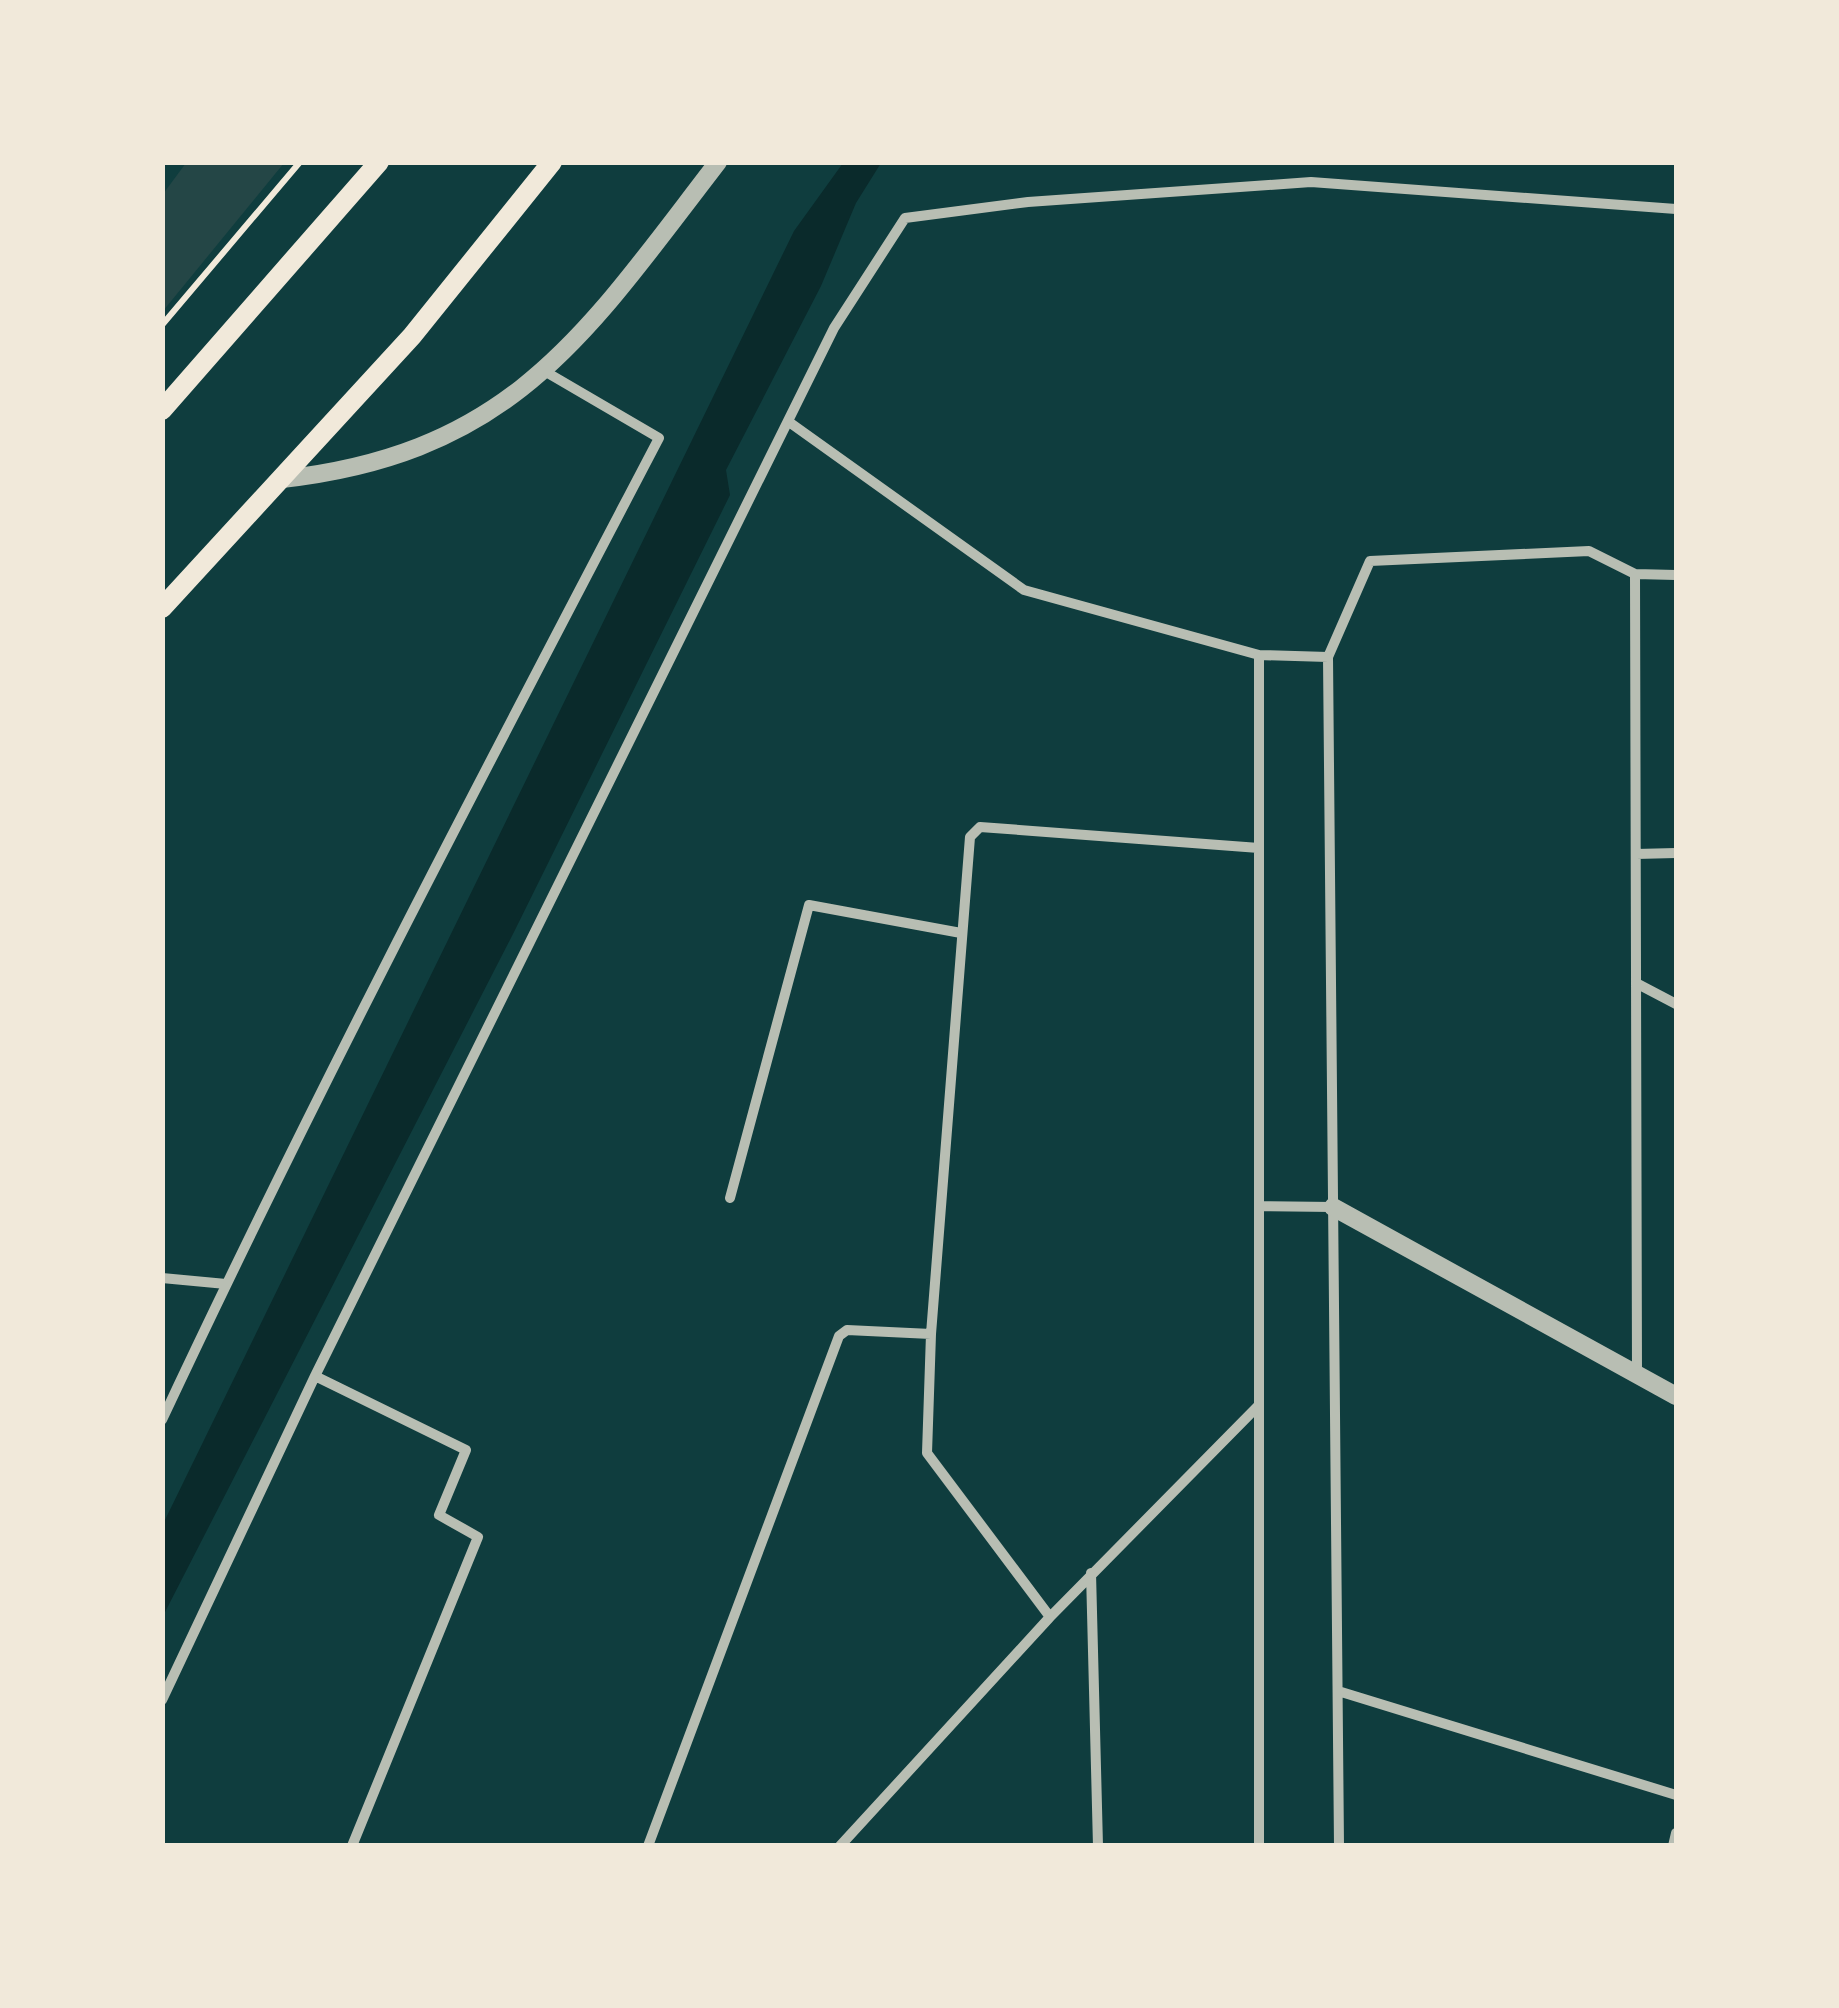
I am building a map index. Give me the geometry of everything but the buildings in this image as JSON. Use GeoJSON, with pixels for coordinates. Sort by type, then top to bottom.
{"type":"FeatureCollection","features":[{"type":"Feature","properties":{"kind":"main road"},"geometry":{"type":"LineString","coordinates":[[162,410],[378,162]]}},
{"type":"Feature","properties":{"kind":"main road"},"geometry":{"type":"LineString","coordinates":[[162,608],[412,336],[552,162]]}},
{"type":"Feature","properties":{"kind":"street"},"geometry":{"type":"LineString","coordinates":[[282,479],[364,467],[442,440],[479,420],[546,372],[603,312],[718,162]]}},
{"type":"Feature","properties":{"kind":"street"},"geometry":{"type":"LineString","coordinates":[[162,1700],[315,1376],[834,328],[905,218],[1028,202],[1311,182],[1676,210]]}},
{"type":"Feature","properties":{"kind":"street"},"geometry":{"type":"LineString","coordinates":[[162,1420],[226,1284],[659,438],[546,372]]}},
{"type":"Feature","properties":{"kind":"street"},"geometry":{"type":"LineString","coordinates":[[789,422],[1024,590],[1259,655],[1328,657]]}},
{"type":"Feature","properties":{"kind":"street"},"geometry":{"type":"LineString","coordinates":[[1339,1846],[1328,657],[1370,561],[1589,551],[1635,574],[1676,575]]}},
{"type":"Feature","properties":{"kind":"street"},"geometry":{"type":"LineString","coordinates":[[1635,574],[1637,1374]]}},
{"type":"Feature","properties":{"kind":"street"},"geometry":{"type":"LineString","coordinates":[[1259,655],[1259,1846]]}},
{"type":"Feature","properties":{"kind":"street"},"geometry":{"type":"LineString","coordinates":[[1050,1617],[930,1460],[930,1334],[970,837],[980,828],[1259,848]]}},
{"type":"Feature","properties":{"kind":"street"},"geometry":{"type":"LineString","coordinates":[[1636,854],[1676,853]]}},
{"type":"Feature","properties":{"kind":"street"},"geometry":{"type":"LineString","coordinates":[[730,1198],[809,905],[961,933]]}},
{"type":"Feature","properties":{"kind":"street"},"geometry":{"type":"LineString","coordinates":[[1636,983],[1676,1004]]}},
{"type":"Feature","properties":{"kind":"street"},"geometry":{"type":"LineString","coordinates":[[1259,1206],[1334,1207],[1676,1396]]}},
{"type":"Feature","properties":{"kind":"street"},"geometry":{"type":"LineString","coordinates":[[162,1278],[226,1284]]}},
{"type":"Feature","properties":{"kind":"street"},"geometry":{"type":"LineString","coordinates":[[648,1846],[839,1336],[846,1330],[930,1334]]}},
{"type":"Feature","properties":{"kind":"street"},"geometry":{"type":"LineString","coordinates":[[315,1376],[466,1450],[439,1515],[478,1536],[352,1846]]}},
{"type":"Feature","properties":{"kind":"street"},"geometry":{"type":"LineString","coordinates":[[840,1846],[1091,1573],[1259,1404]]}},
{"type":"Feature","properties":{"kind":"street"},"geometry":{"type":"LineString","coordinates":[[1091,1573],[1098,1846]]}},
{"type":"Feature","properties":{"kind":"street"},"geometry":{"type":"LineString","coordinates":[[1338,1691],[1676,1795]]}},
{"type":"Feature","properties":{"kind":"street"},"geometry":{"type":"LineString","coordinates":[[1673,1846],[1676,1832]]}},
{"type":"Feature","properties":{"kind":"path"},"geometry":{"type":"LineString","coordinates":[[162,326],[300,162]]}},
{"type":"Feature","properties":{"kind":"shaded area"},"geometry":{"type":"Polygon","coordinates":[[[186,163],[284,163],[163,311],[163,194],[186,163]]]}},
{"type":"Feature","properties":{"kind":"shaded area"},"geometry":{"type":"Polygon","coordinates":[[[843,163],[881,163],[856,203],[821,286],[726,470],[730,495],[514,932],[163,1616],[163,1524],[794,231],[843,163]]]}}]}
